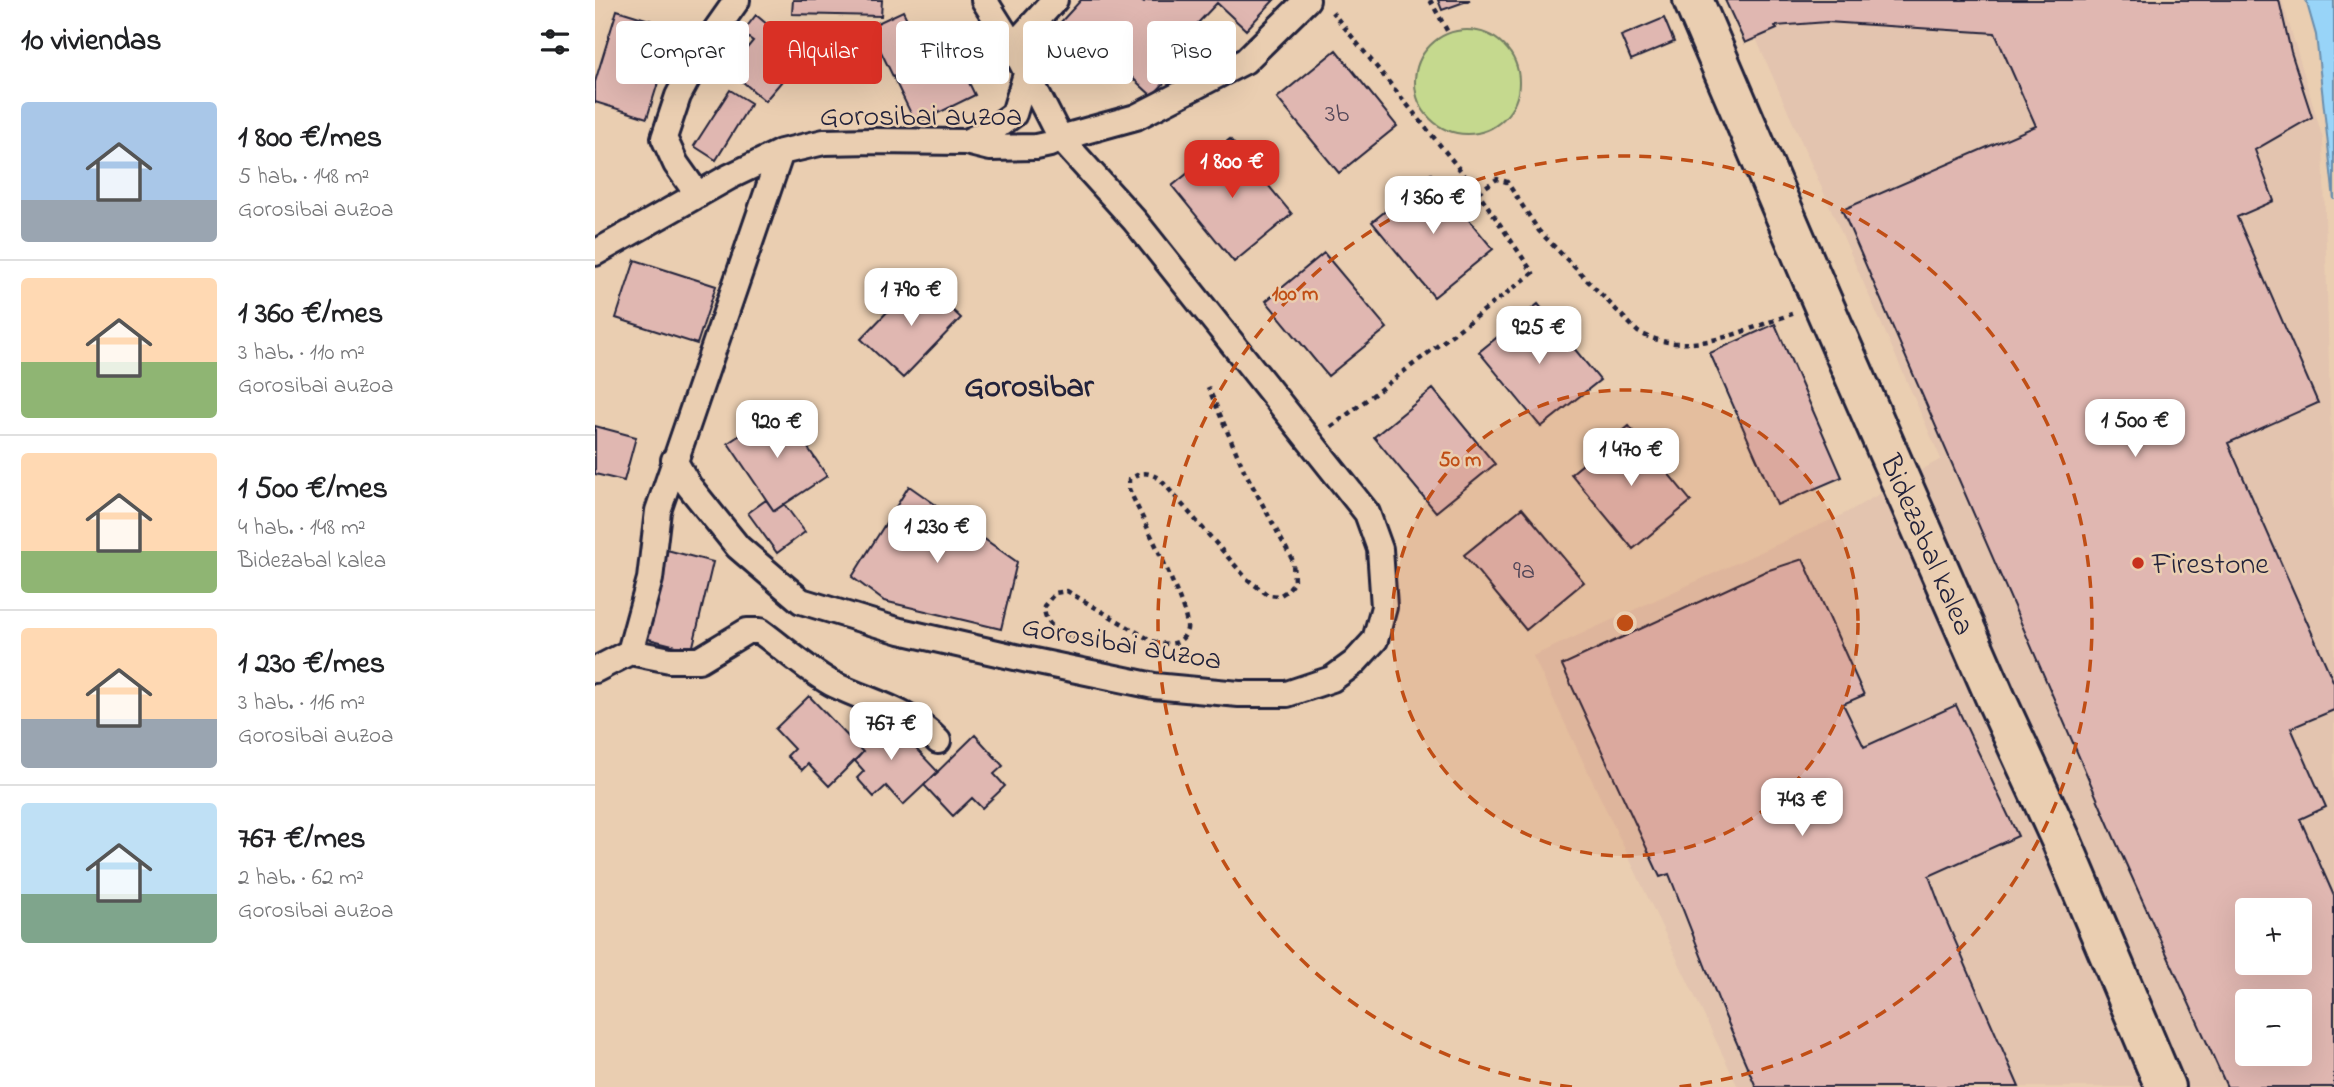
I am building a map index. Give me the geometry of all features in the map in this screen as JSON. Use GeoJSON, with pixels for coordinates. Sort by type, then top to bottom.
{"type":"FeatureCollection","features":[{"type":"Feature","properties":{"kind":"highway","name":"Bidezabal kalea"},"geometry":{"type":"LineString","coordinates":[[1693,0],[1826,312],[2061,840],[2165,1087]]}},
{"type":"Feature","properties":{"kind":"street"},"geometry":{"type":"LineString","coordinates":[[698,195],[676,164],[664,138],[678,96],[706,44],[737,0]]}},
{"type":"Feature","properties":{"kind":"street","name":"Gorosibai auzoa"},"geometry":{"type":"LineString","coordinates":[[984,0],[1013,46],[1023,68]]}},
{"type":"Feature","properties":{"kind":"street"},"geometry":{"type":"LineString","coordinates":[[1013,46],[1055,0]]}},
{"type":"Feature","properties":{"kind":"street","name":"Gorosibai auzoa"},"geometry":{"type":"LineString","coordinates":[[595,253],[781,152],[824,142],[965,142],[990,148],[1036,147],[1136,117],[1245,61],[1318,4]]}},
{"type":"Feature","properties":{"kind":"street"},"geometry":{"type":"LineString","coordinates":[[965,142],[992,130],[1014,114],[1023,84]]}},
{"type":"Feature","properties":{"kind":"street","name":"Gorosibai auzoa"},"geometry":{"type":"LineString","coordinates":[[674,460],[689,486],[739,547],[801,601],[900,631],[1154,686],[1239,694],[1287,694],[1332,678],[1354,663],[1375,640],[1384,607],[1380,549],[1362,506],[1220,331],[1135,220],[1060,138],[1031,84]]}},
{"type":"Feature","properties":{"kind":"street"},"geometry":{"type":"LineString","coordinates":[[1014,114],[1021,129],[1036,147]]}},
{"type":"Feature","properties":{"kind":"street","name":"Gorosibai auzoa"},"geometry":{"type":"LineString","coordinates":[[630,652],[650,579],[658,511],[781,152]]}},
{"type":"Feature","properties":{"kind":"street"},"geometry":{"type":"LineString","coordinates":[[595,670],[630,652],[670,660],[699,660],[747,631],[761,631],[833,684],[883,704],[923,726],[938,741]]}},
{"type":"Feature","properties":{"kind":"path"},"geometry":{"type":"LineString","coordinates":[[1430,0],[1449,34]]}},
{"type":"Feature","properties":{"kind":"path"},"geometry":{"type":"LineString","coordinates":[[1318,4],[1478,192],[1533,273],[1330,428]]}},
{"type":"Feature","properties":{"kind":"path"},"geometry":{"type":"LineString","coordinates":[[1478,192],[1497,179],[1507,183],[1539,231],[1638,332],[1655,341],[1709,343],[1796,313]]}},
{"type":"Feature","properties":{"kind":"path"},"geometry":{"type":"LineString","coordinates":[[1098,674],[1103,651],[1063,633],[1048,623],[1044,606],[1055,593],[1067,591],[1151,641],[1162,644],[1173,644],[1183,638],[1187,629],[1182,606],[1129,489],[1129,479],[1141,472],[1160,479],[1247,579],[1268,595],[1279,596],[1294,582],[1293,561],[1244,470],[1207,387]]}},
{"type":"Feature","properties":{"kind":"shaded area"},"geometry":{"type":"Polygon","coordinates":[[[1739,0],[2282,0],[2323,139],[2334,555],[2334,1087],[1738,1087],[1533,656],[1844,514],[1941,459],[1739,0]]]}},
{"type":"Feature","properties":{"kind":"green space"},"geometry":{"type":"Polygon","coordinates":[[[1467,30],[1487,34],[1510,53],[1515,62],[1519,82],[1515,102],[1496,125],[1487,130],[1467,134],[1447,130],[1424,111],[1419,102],[1415,82],[1419,62],[1438,39],[1447,34],[1467,30]]]}},
{"type":"Feature","properties":{"kind":"water"},"geometry":{"type":"Polygon","coordinates":[[[2306,0],[2334,0],[2334,200],[2316,35],[2306,0]]]}},
{"type":"Feature","properties":{"kind":"building"},"geometry":{"type":"Polygon","coordinates":[[[793,0],[882,0],[881,16],[792,14],[793,0]]]}},
{"type":"Feature","properties":{"kind":"building"},"geometry":{"type":"Polygon","coordinates":[[[1081,0],[1274,0],[1246,30],[1217,3],[1200,21],[1147,21],[1147,84],[1163,84],[1152,96],[1133,78],[1133,21],[1062,21],[1081,0]]]}},
{"type":"Feature","properties":{"kind":"building"},"geometry":{"type":"Polygon","coordinates":[[[1438,0],[1470,0],[1442,10],[1438,0]]]}},
{"type":"Feature","properties":{"kind":"building","name":"Firestone"},"geometry":{"type":"Polygon","coordinates":[[[1725,0],[2279,0],[2291,52],[2312,117],[2255,150],[2274,201],[2237,217],[2318,403],[2228,443],[2334,683],[2334,710],[2291,728],[2326,807],[2300,819],[2334,896],[2334,1087],[2227,1087],[2116,842],[1842,210],[2036,126],[1995,33],[1827,22],[1775,26],[1777,29],[1745,43],[1725,0]]]}},
{"type":"Feature","properties":{"kind":"building"},"geometry":{"type":"Polygon","coordinates":[[[617,10],[652,21],[616,21],[616,84],[658,84],[647,118],[595,102],[595,82],[617,10]]]}},
{"type":"Feature","properties":{"kind":"building"},"geometry":{"type":"Polygon","coordinates":[[[903,11],[908,21],[896,21],[896,83],[882,54],[882,21],[903,11]]]}},
{"type":"Feature","properties":{"kind":"building"},"geometry":{"type":"Polygon","coordinates":[[[756,15],[763,21],[763,84],[779,84],[765,101],[745,84],[749,84],[749,46],[753,41],[749,38],[749,24],[756,15]]]}},
{"type":"Feature","properties":{"kind":"building"},"geometry":{"type":"Polygon","coordinates":[[[1664,18],[1674,42],[1631,60],[1621,36],[1664,18]]]}},
{"type":"Feature","properties":{"kind":"building"},"geometry":{"type":"Polygon","coordinates":[[[1336,50],[1397,126],[1339,173],[1277,98],[1336,50]]]}},
{"type":"Feature","properties":{"kind":"building"},"geometry":{"type":"Polygon","coordinates":[[[897,84],[970,84],[975,95],[916,124],[897,84]]]}},
{"type":"Feature","properties":{"kind":"building"},"geometry":{"type":"Polygon","coordinates":[[[730,90],[751,103],[716,160],[694,146],[730,90]]]}},
{"type":"Feature","properties":{"kind":"building"},"geometry":{"type":"Polygon","coordinates":[[[1230,139],[1292,214],[1234,262],[1172,186],[1230,139]]]}},
{"type":"Feature","properties":{"kind":"building"},"geometry":{"type":"Polygon","coordinates":[[[1431,174],[1493,249],[1434,297],[1372,222],[1431,174]]]}},
{"type":"Feature","properties":{"kind":"building"},"geometry":{"type":"Polygon","coordinates":[[[1324,253],[1387,328],[1328,376],[1266,301],[1324,253]]]}},
{"type":"Feature","properties":{"kind":"building"},"geometry":{"type":"Polygon","coordinates":[[[635,260],[716,286],[697,344],[616,318],[635,260]]]}},
{"type":"Feature","properties":{"kind":"building"},"geometry":{"type":"Polygon","coordinates":[[[919,279],[961,318],[903,378],[861,339],[919,279]]]}},
{"type":"Feature","properties":{"kind":"building"},"geometry":{"type":"Polygon","coordinates":[[[1538,304],[1600,380],[1541,427],[1479,352],[1538,304]]]}},
{"type":"Feature","properties":{"kind":"building"},"geometry":{"type":"Polygon","coordinates":[[[1775,324],[1842,477],[1777,505],[1710,353],[1775,324]]]}},
{"type":"Feature","properties":{"kind":"building"},"geometry":{"type":"Polygon","coordinates":[[[1433,389],[1495,464],[1436,512],[1374,437],[1433,389]]]}},
{"type":"Feature","properties":{"kind":"building"},"geometry":{"type":"Polygon","coordinates":[[[781,408],[827,476],[774,511],[728,443],[781,408]]]}},
{"type":"Feature","properties":{"kind":"building"},"geometry":{"type":"Polygon","coordinates":[[[595,426],[636,437],[624,481],[595,474],[595,426]]]}},
{"type":"Feature","properties":{"kind":"building"},"geometry":{"type":"Polygon","coordinates":[[[1629,426],[1691,501],[1633,549],[1571,474],[1629,426]]]}},
{"type":"Feature","properties":{"kind":"building"},"geometry":{"type":"Polygon","coordinates":[[[909,486],[1017,562],[1001,629],[884,601],[852,577],[909,486]]]}},
{"type":"Feature","properties":{"kind":"building"},"geometry":{"type":"Polygon","coordinates":[[[766,500],[774,511],[784,504],[805,532],[777,553],[748,513],[766,500]]]}},
{"type":"Feature","properties":{"kind":"building"},"geometry":{"type":"Polygon","coordinates":[[[1522,508],[1584,582],[1526,630],[1464,555],[1522,508]]]}},
{"type":"Feature","properties":{"kind":"building"},"geometry":{"type":"Polygon","coordinates":[[[667,550],[713,562],[692,650],[645,638],[667,550]]]}},
{"type":"Feature","properties":{"kind":"building"},"geometry":{"type":"Polygon","coordinates":[[[1803,559],[1864,695],[1843,704],[1864,747],[1956,705],[2018,836],[1929,876],[2019,1087],[1756,1087],[1669,874],[1660,877],[1562,665],[1766,571],[1803,559]]]}},
{"type":"Feature","properties":{"kind":"building"},"geometry":{"type":"Polygon","coordinates":[[[809,696],[863,752],[829,786],[808,764],[802,770],[787,756],[794,749],[775,729],[809,696]]]}},
{"type":"Feature","properties":{"kind":"building"},"geometry":{"type":"Polygon","coordinates":[[[883,714],[938,772],[903,805],[886,786],[874,797],[857,778],[864,771],[855,761],[863,752],[853,742],[883,714]]]}},
{"type":"Feature","properties":{"kind":"building"},"geometry":{"type":"Polygon","coordinates":[[[975,735],[1003,766],[994,774],[1005,786],[982,808],[972,798],[953,816],[924,785],[975,735]]]}},
{"type":"Feature","properties":{"kind":"place","name":"Firestone"},"geometry":{"type":"Point","coordinates":[2138,563]}},
{"type":"Feature","properties":{"kind":"district","name":"Gorosibar"},"geometry":{"type":"Point","coordinates":[1029,385]}}]}
